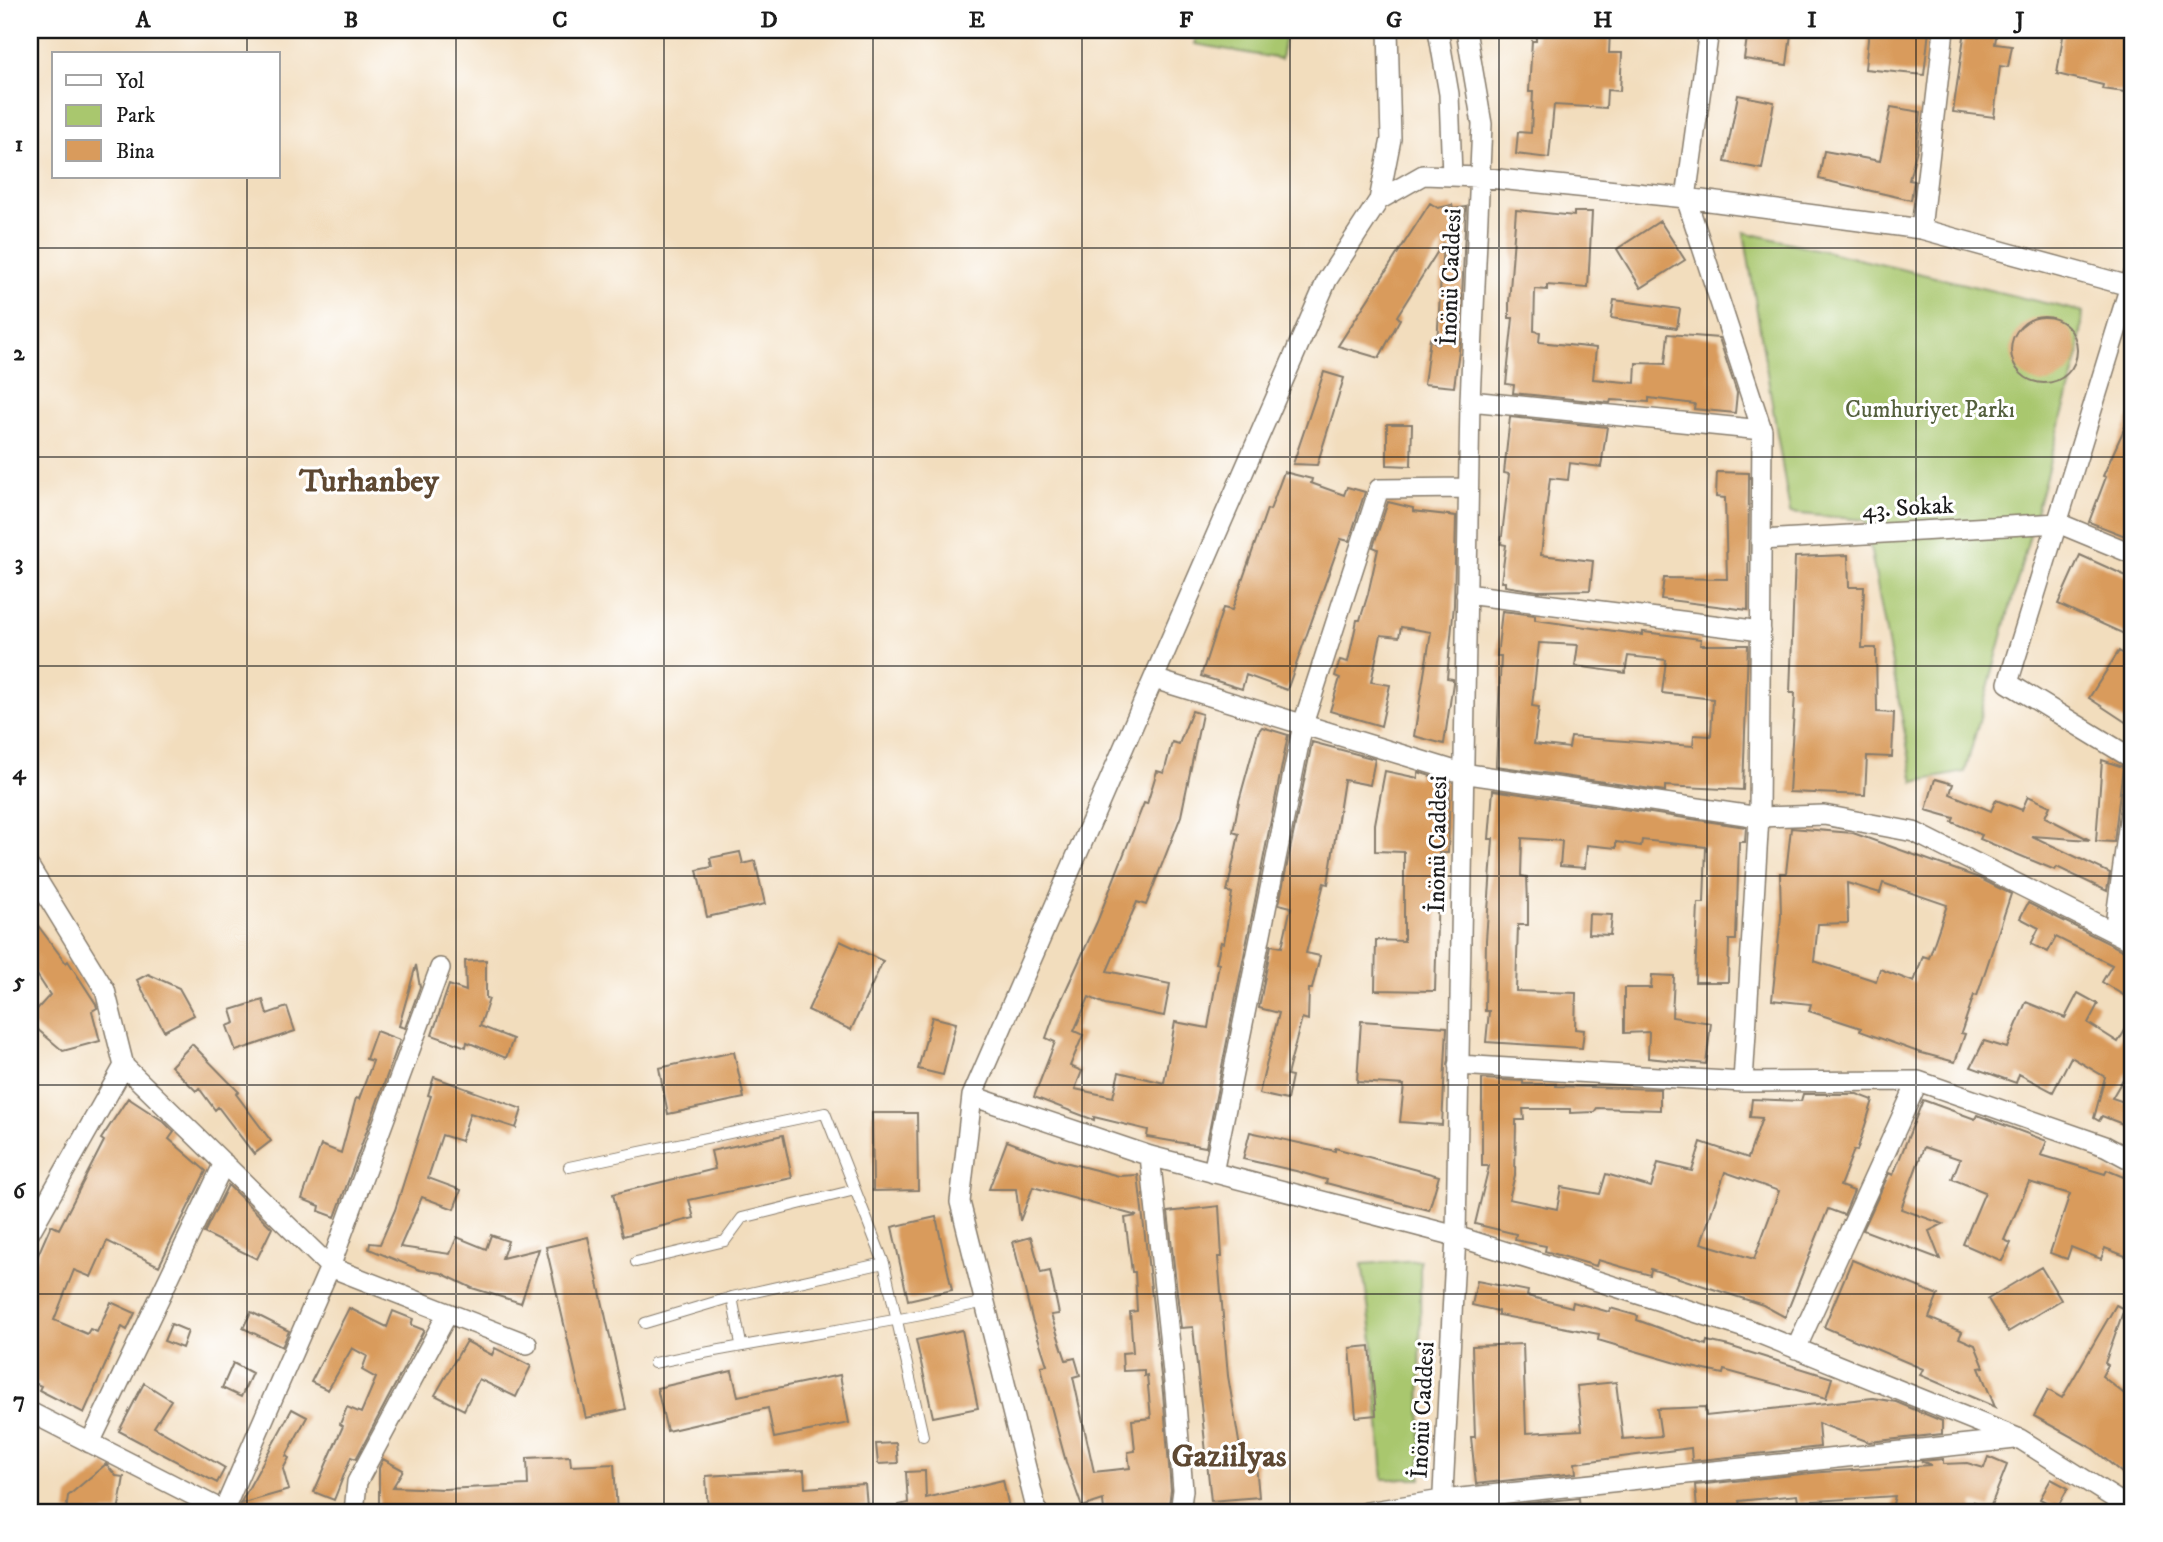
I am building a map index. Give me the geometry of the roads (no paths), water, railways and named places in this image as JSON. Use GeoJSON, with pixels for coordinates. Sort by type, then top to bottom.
{"type":"FeatureCollection","features":[{"type":"Feature","properties":{"kind":"street"},"geometry":{"type":"LineString","coordinates":[[1037,1512],[960,1202],[972,1096],[1326,280],[1379,200],[1391,139],[1388,30]]}},
{"type":"Feature","properties":{"kind":"street"},"geometry":{"type":"LineString","coordinates":[[1438,30],[1449,94],[1452,176]]}},
{"type":"Feature","properties":{"kind":"street","name":"İnönü Caddesi"},"geometry":{"type":"LineString","coordinates":[[1442,1506],[1456,1236],[1470,401],[1482,124],[1465,30]]}},
{"type":"Feature","properties":{"kind":"street"},"geometry":{"type":"LineString","coordinates":[[1709,30],[1686,198],[1762,430],[1759,817],[1743,1082]]}},
{"type":"Feature","properties":{"kind":"street"},"geometry":{"type":"LineString","coordinates":[[1921,229],[1944,30]]}},
{"type":"Feature","properties":{"kind":"street"},"geometry":{"type":"LineString","coordinates":[[1379,200],[1423,175],[1479,177],[1686,198],[1921,229],[2133,283],[2008,683],[2133,759]]}},
{"type":"Feature","properties":{"kind":"street"},"geometry":{"type":"LineString","coordinates":[[1470,401],[1762,430]]}},
{"type":"Feature","properties":{"kind":"street"},"geometry":{"type":"LineString","coordinates":[[1213,1172],[1303,724],[1379,489],[1468,488]]}},
{"type":"Feature","properties":{"kind":"street"},"geometry":{"type":"LineString","coordinates":[[2058,523],[2133,554]]}},
{"type":"Feature","properties":{"kind":"street","name":"43. Sokak"},"geometry":{"type":"LineString","coordinates":[[1761,540],[2058,523]]}},
{"type":"Feature","properties":{"kind":"street"},"geometry":{"type":"LineString","coordinates":[[1466,594],[1761,631]]}},
{"type":"Feature","properties":{"kind":"street"},"geometry":{"type":"LineString","coordinates":[[1154,678],[1462,773],[1759,817],[1824,814],[1914,832],[2133,942]]}},
{"type":"Feature","properties":{"kind":"street"},"geometry":{"type":"LineString","coordinates":[[2114,932],[2133,791]]}},
{"type":"Feature","properties":{"kind":"street"},"geometry":{"type":"LineString","coordinates":[[30,868],[105,990],[124,1066],[330,1267],[527,1344]]}},
{"type":"Feature","properties":{"kind":"street"},"geometry":{"type":"LineString","coordinates":[[30,1412],[223,1511],[330,1267],[440,968]]}},
{"type":"Feature","properties":{"kind":"street"},"geometry":{"type":"LineString","coordinates":[[1458,1065],[1743,1082],[1918,1081],[2105,1146],[2133,1161]]}},
{"type":"Feature","properties":{"kind":"street"},"geometry":{"type":"LineString","coordinates":[[32,1223],[124,1066]]}},
{"type":"Feature","properties":{"kind":"street"},"geometry":{"type":"LineString","coordinates":[[1796,1349],[1918,1081]]}},
{"type":"Feature","properties":{"kind":"street"},"geometry":{"type":"LineString","coordinates":[[972,1096],[1150,1156],[1456,1236],[1748,1329],[2020,1439],[2129,1508]]}},
{"type":"Feature","properties":{"kind":"street"},"geometry":{"type":"LineString","coordinates":[[1150,1156],[1176,1405],[1183,1490],[1180,1512]]}},
{"type":"Feature","properties":{"kind":"street"},"geometry":{"type":"LineString","coordinates":[[90,1443],[224,1163]]}},
{"type":"Feature","properties":{"kind":"street"},"geometry":{"type":"LineString","coordinates":[[354,1512],[357,1482],[448,1312]]}},
{"type":"Feature","properties":{"kind":"street"},"geometry":{"type":"LineString","coordinates":[[1367,1512],[1442,1506],[2020,1439]]}},
{"type":"Feature","properties":{"kind":"lane"},"geometry":{"type":"LineString","coordinates":[[569,1167],[825,1113],[884,1263],[923,1436]]}},
{"type":"Feature","properties":{"kind":"lane"},"geometry":{"type":"LineString","coordinates":[[636,1262],[725,1241],[742,1218],[855,1190]]}},
{"type":"Feature","properties":{"kind":"lane"},"geometry":{"type":"LineString","coordinates":[[645,1323],[732,1297],[884,1263]]}},
{"type":"Feature","properties":{"kind":"lane"},"geometry":{"type":"LineString","coordinates":[[732,1297],[741,1344]]}},
{"type":"Feature","properties":{"kind":"lane"},"geometry":{"type":"LineString","coordinates":[[654,1363],[741,1344],[897,1322],[985,1302]]}},
{"type":"Feature","properties":{"kind":"district","name":"Turhanbey"},"geometry":{"type":"Point","coordinates":[369,480]}},
{"type":"Feature","properties":{"kind":"district","name":"Gaziilyas"},"geometry":{"type":"Point","coordinates":[1229,1455]}},
{"type":"Feature","properties":{"kind":"park label","name":"Cumhuriyet Parkı"},"geometry":{"type":"Point","coordinates":[1930,409]}}]}
